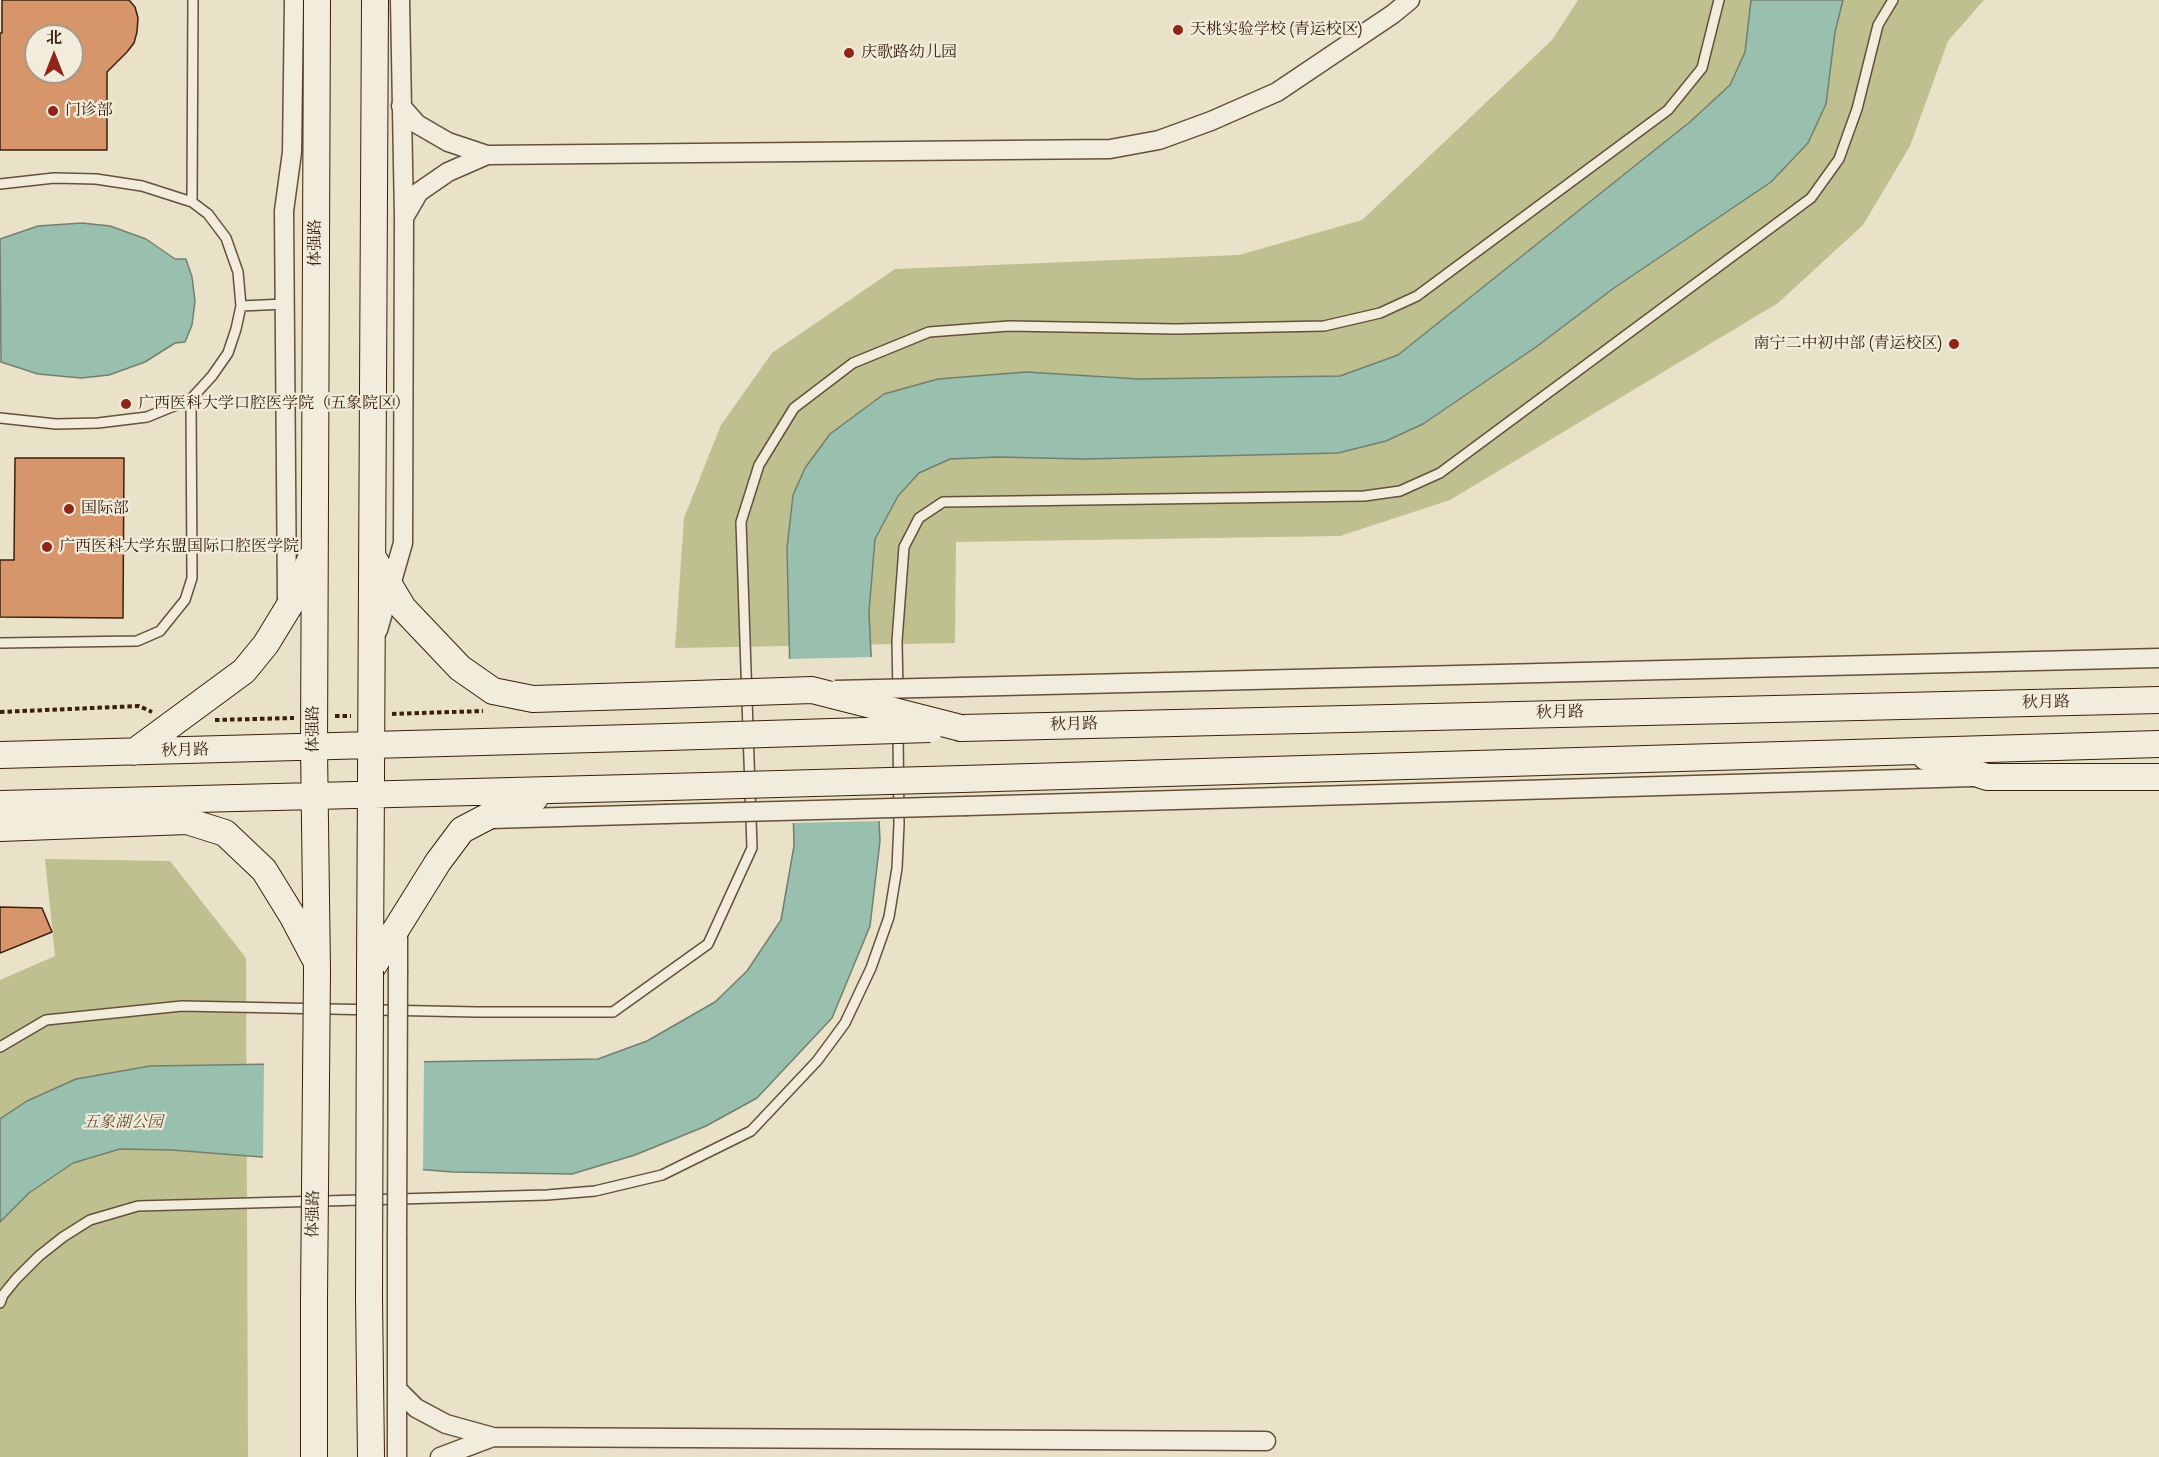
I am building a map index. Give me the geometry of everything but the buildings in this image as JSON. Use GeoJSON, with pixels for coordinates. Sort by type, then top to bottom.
{"type":"FeatureCollection","features":[{"type":"Feature","properties":{"kind":"main road","name":"体强路"},"geometry":{"type":"LineString","coordinates":[[314,1457],[317,967],[314,717],[317,0]]}},
{"type":"Feature","properties":{"kind":"main road"},"geometry":{"type":"LineString","coordinates":[[371,1457],[369,1297],[375,0]]}},
{"type":"Feature","properties":{"kind":"main road"},"geometry":{"type":"LineString","coordinates":[[134,752],[244,671],[266,644],[288,608],[315,549]]}},
{"type":"Feature","properties":{"kind":"main road"},"geometry":{"type":"LineString","coordinates":[[372,556],[403,608],[460,668],[493,691],[533,699],[812,690],[961,728]]}},
{"type":"Feature","properties":{"kind":"main road","name":"秋月路"},"geometry":{"type":"LineString","coordinates":[[0,755],[314,748],[961,728],[2159,700]]}},
{"type":"Feature","properties":{"kind":"main road"},"geometry":{"type":"LineString","coordinates":[[0,804],[2159,744]]}},
{"type":"Feature","properties":{"kind":"main road"},"geometry":{"type":"LineString","coordinates":[[1909,751],[1987,777],[2159,777]]}},
{"type":"Feature","properties":{"kind":"main road"},"geometry":{"type":"LineString","coordinates":[[370,971],[438,862],[462,830],[504,808],[562,790]]}},
{"type":"Feature","properties":{"kind":"main road"},"geometry":{"type":"LineString","coordinates":[[0,828],[187,821],[225,834],[264,870],[293,917],[317,967]]}},
{"type":"Feature","properties":{"kind":"street"},"geometry":{"type":"LineString","coordinates":[[288,608],[284,212],[292,152],[294,0]]}},
{"type":"Feature","properties":{"kind":"street"},"geometry":{"type":"LineString","coordinates":[[371,652],[403,543],[404,218],[400,0]]}},
{"type":"Feature","properties":{"kind":"street"},"geometry":{"type":"LineString","coordinates":[[401,106],[417,124],[448,142],[487,155],[1110,149],[1159,140],[1211,121],[1276,92],[1393,14],[1410,0]]}},
{"type":"Feature","properties":{"kind":"street"},"geometry":{"type":"LineString","coordinates":[[404,218],[418,192],[448,172],[487,155]]}},
{"type":"Feature","properties":{"kind":"street"},"geometry":{"type":"LineString","coordinates":[[812,690],[2159,658]]}},
{"type":"Feature","properties":{"kind":"street"},"geometry":{"type":"LineString","coordinates":[[482,820],[1987,777]]}},
{"type":"Feature","properties":{"kind":"street"},"geometry":{"type":"LineString","coordinates":[[397,1457],[398,926]]}},
{"type":"Feature","properties":{"kind":"street"},"geometry":{"type":"LineString","coordinates":[[397,1389],[416,1408],[446,1424],[493,1437],[1266,1441]]}},
{"type":"Feature","properties":{"kind":"street"},"geometry":{"type":"LineString","coordinates":[[440,1457],[493,1437]]}},
{"type":"Feature","properties":{"kind":"lane"},"geometry":{"type":"LineString","coordinates":[[192,202],[193,0]]}},
{"type":"Feature","properties":{"kind":"lane"},"geometry":{"type":"LineString","coordinates":[[0,1047],[45,1020],[182,1006],[477,1012],[613,1012],[708,944],[752,848],[741,522],[759,465],[795,408],[853,363],[929,332],[1009,326],[1176,329],[1324,326],[1380,313],[1417,296],[1668,110],[1702,68],[1719,0]]}},
{"type":"Feature","properties":{"kind":"lane"},"geometry":{"type":"LineString","coordinates":[[0,1303],[3,1295],[16,1279],[39,1256],[63,1237],[90,1220],[138,1206],[536,1195],[595,1191],[662,1175],[751,1131],[817,1061],[844,1023],[871,968],[889,917],[897,868],[899,824],[897,640],[904,547],[919,518],[943,502],[1364,496],[1400,491],[1440,473],[1811,198],[1839,159],[1857,108],[1878,25],[1893,0]]}},
{"type":"Feature","properties":{"kind":"lane"},"geometry":{"type":"LineString","coordinates":[[0,184],[54,178],[96,179],[142,186],[192,202],[208,214],[226,238],[238,272],[241,306],[228,353],[212,376],[191,399],[147,417],[98,423],[56,424],[0,418]]}},
{"type":"Feature","properties":{"kind":"lane"},"geometry":{"type":"LineString","coordinates":[[241,306],[285,304]]}},
{"type":"Feature","properties":{"kind":"lane"},"geometry":{"type":"LineString","coordinates":[[0,643],[136,641],[160,631],[185,600],[192,578],[191,399]]}},
{"type":"Feature","properties":{"kind":"path"},"geometry":{"type":"LineString","coordinates":[[0,712],[139,706],[175,722]]}},
{"type":"Feature","properties":{"kind":"path"},"geometry":{"type":"LineString","coordinates":[[210,721],[487,711]]}},
{"type":"Feature","properties":{"kind":"green space"},"geometry":{"type":"Polygon","coordinates":[[[1578,0],[1984,0],[1948,41],[1910,146],[1863,225],[1778,303],[1450,500],[1340,536],[956,542],[955,643],[675,648],[684,518],[721,425],[772,353],[895,269],[1239,255],[1362,220],[1552,40],[1578,0]]]}},
{"type":"Feature","properties":{"kind":"green space","name":"五象湖公园"},"geometry":{"type":"Polygon","coordinates":[[[45,859],[170,861],[246,958],[248,1457],[0,1457],[0,980],[55,956],[45,859]]]}},
{"type":"Feature","properties":{"kind":"shaded area"},"geometry":{"type":"Polygon","coordinates":[[[1751,0],[1843,0],[1835,32],[1826,104],[1808,143],[1771,182],[1614,288],[1536,347],[1423,424],[1386,441],[1338,453],[1085,459],[998,457],[950,459],[919,473],[898,496],[875,539],[869,612],[880,841],[870,926],[832,1018],[757,1098],[706,1126],[635,1155],[572,1174],[453,1172],[172,1150],[120,1149],[73,1163],[29,1193],[0,1222],[0,1119],[27,1101],[76,1079],[150,1066],[598,1059],[647,1041],[715,1002],[747,971],[781,920],[794,846],[787,548],[793,495],[805,468],[830,434],[884,394],[938,379],[1026,372],[1139,379],[1340,376],[1398,355],[1691,121],[1730,85],[1745,52],[1751,0]]]}},
{"type":"Feature","properties":{"kind":"shaded area"},"geometry":{"type":"Polygon","coordinates":[[[82,223],[110,226],[146,239],[175,259],[186,259],[192,277],[195,301],[192,325],[185,342],[175,343],[145,362],[109,375],[81,378],[38,374],[1,362],[0,239],[38,226],[82,223]]]}},
{"type":"Feature","properties":{"kind":"pier"},"geometry":{"type":"Polygon","coordinates":[[[874,657],[882,821],[791,823],[787,659],[874,657]]]}},
{"type":"Feature","properties":{"kind":"pier"},"geometry":{"type":"Polygon","coordinates":[[[424,1059],[423,1173],[263,1160],[264,1062],[424,1059]]]}},
{"type":"Feature","properties":{"kind":"place","name":"天桃实验学校 (青运校区)"},"geometry":{"type":"Point","coordinates":[1178,30]}},
{"type":"Feature","properties":{"kind":"place","name":"庆歌路幼儿园"},"geometry":{"type":"Point","coordinates":[849,53]}},
{"type":"Feature","properties":{"kind":"place","name":"门诊部"},"geometry":{"type":"Point","coordinates":[53,111]}},
{"type":"Feature","properties":{"kind":"place","name":"南宁二中初中部 (青运校区)"},"geometry":{"type":"Point","coordinates":[1954,344]}},
{"type":"Feature","properties":{"kind":"place","name":"广西医科大学口腔医学院（五象院区）"},"geometry":{"type":"Point","coordinates":[126,404]}},
{"type":"Feature","properties":{"kind":"place","name":"国际部"},"geometry":{"type":"Point","coordinates":[69,509]}},
{"type":"Feature","properties":{"kind":"place","name":"广西医科大学东盟国际口腔医学院"},"geometry":{"type":"Point","coordinates":[47,547]}}]}
